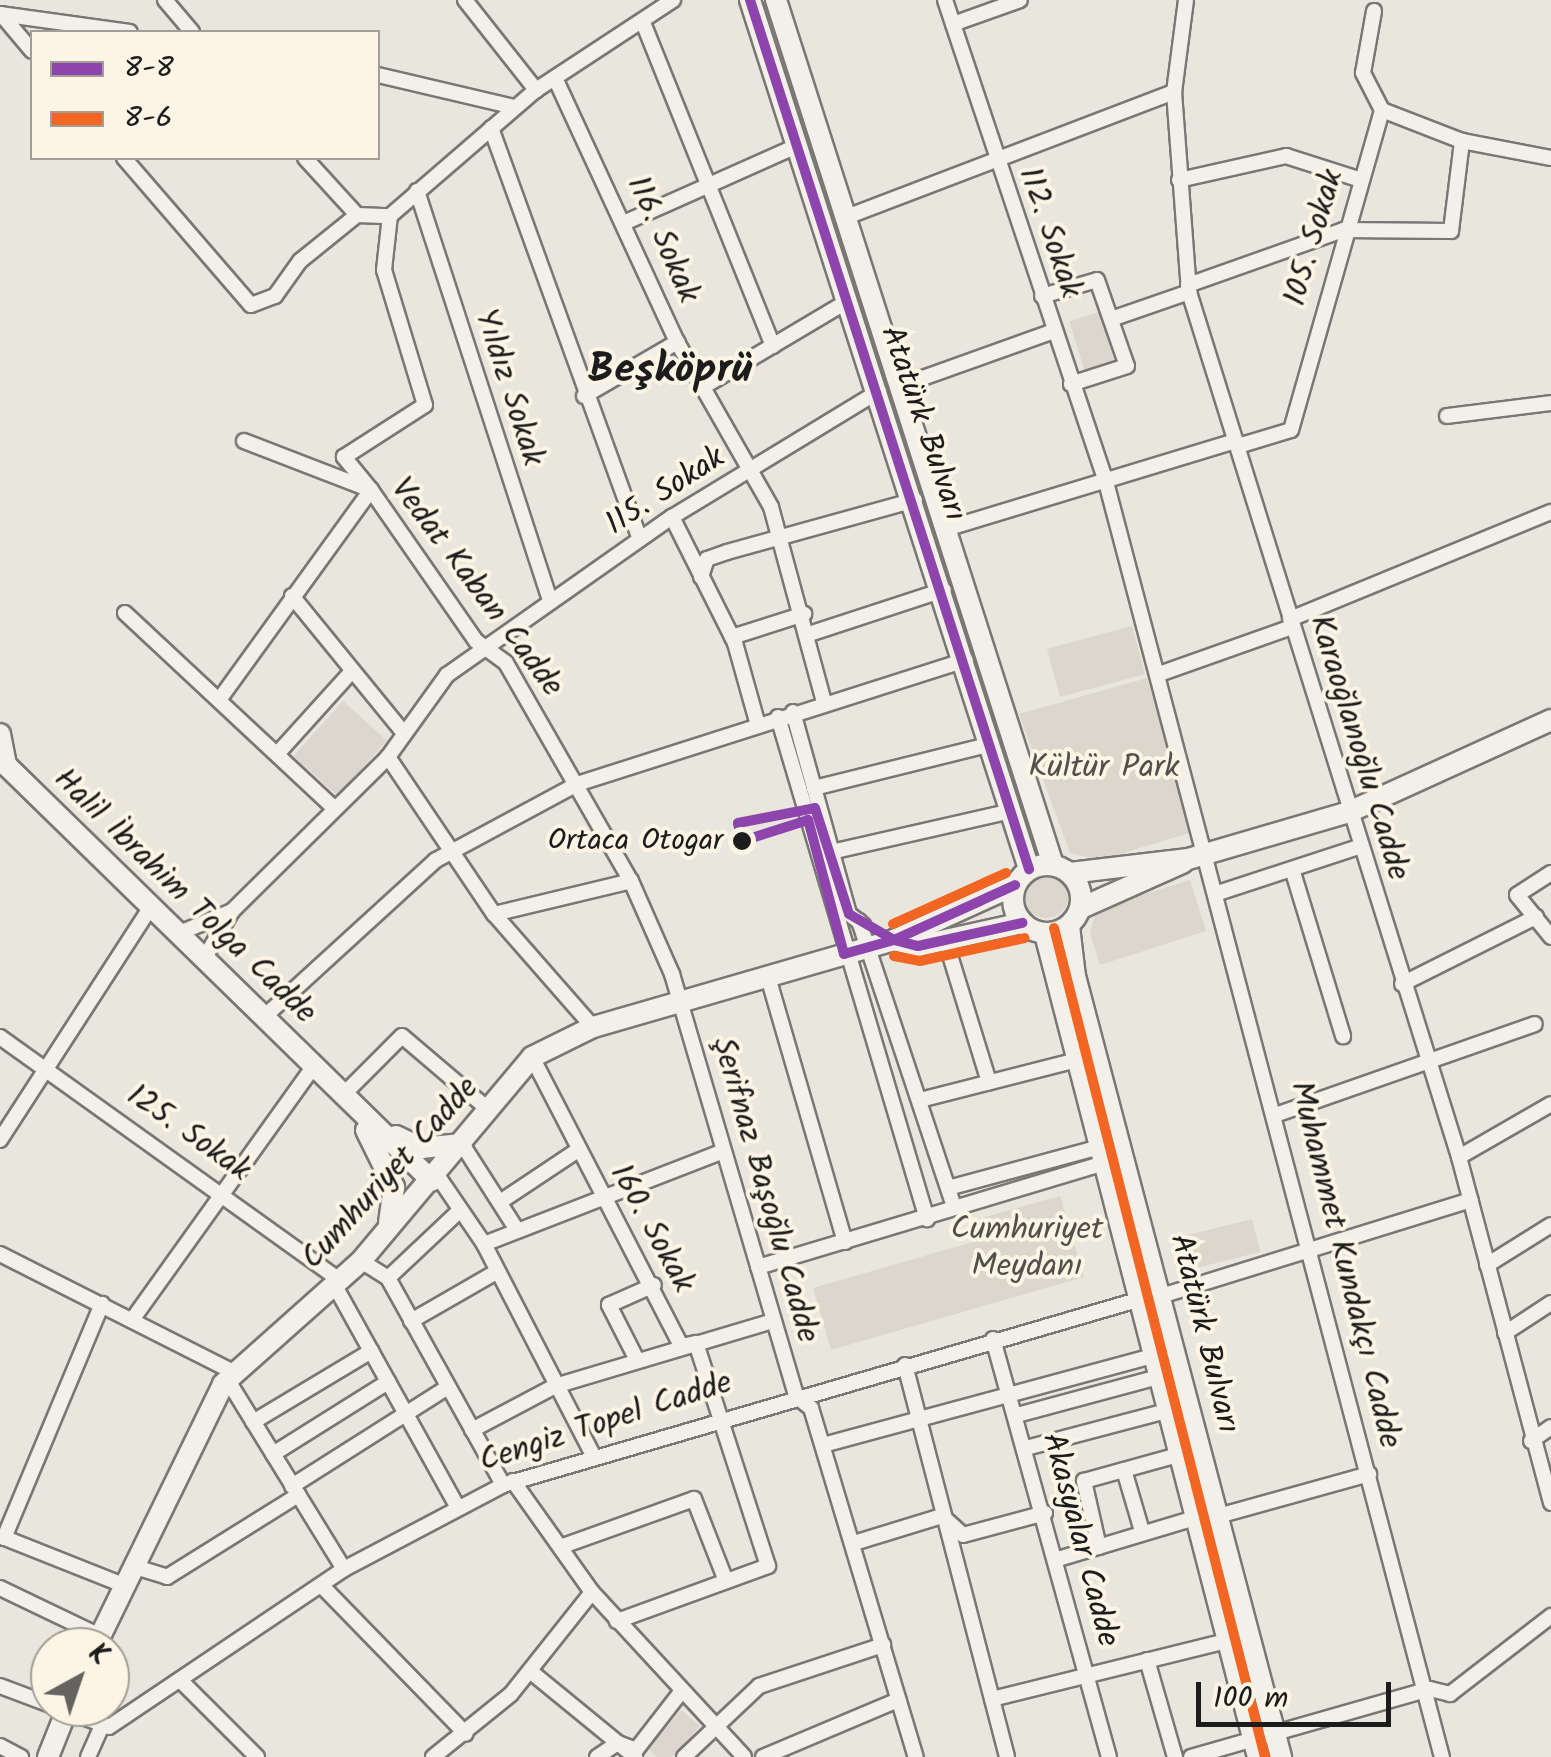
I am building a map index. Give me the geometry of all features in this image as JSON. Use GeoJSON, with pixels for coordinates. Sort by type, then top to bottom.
{"type":"FeatureCollection","features":[{"type":"Feature","properties":{"kind":"main road","name":"Atatürk Bulvarı"},"geometry":{"type":"LineString","coordinates":[[750,0],[916,500],[992,744],[1011,811],[1022,877],[1022,923]]}},
{"type":"Feature","properties":{"kind":"main road","name":"Atatürk Bulvarı"},"geometry":{"type":"LineString","coordinates":[[776,0],[1075,917],[1075,976],[1210,1516],[1282,1757]]}},
{"type":"Feature","properties":{"kind":"main road"},"geometry":{"type":"LineString","coordinates":[[1061,869],[1188,859],[1349,812],[1551,720]]}},
{"type":"Feature","properties":{"kind":"main road","name":"Halil İbrahim Tolga Cadde"},"geometry":{"type":"LineString","coordinates":[[1,749],[149,910],[204,958],[343,1095]]}},
{"type":"Feature","properties":{"kind":"main road"},"geometry":{"type":"LineString","coordinates":[[1022,923],[1045,934],[1188,859]]}},
{"type":"Feature","properties":{"kind":"main road","name":"Cumhuriyet Cadde"},"geometry":{"type":"LineString","coordinates":[[105,1627],[231,1376],[361,1261],[435,1178],[532,1057],[593,1027],[894,940],[1022,877],[1061,869]]}},
{"type":"Feature","properties":{"kind":"main road","name":"Cumhuriyet Cadde"},"geometry":{"type":"LineString","coordinates":[[894,940],[945,939],[1022,923]]}},
{"type":"Feature","properties":{"kind":"main road","name":"Atatürk Bulvarı"},"geometry":{"type":"LineString","coordinates":[[1045,934],[1107,1154],[1154,1296],[1160,1354],[1185,1453],[1210,1516],[1230,1640],[1256,1749]]}},
{"type":"Feature","properties":{"kind":"main road"},"geometry":{"type":"LineString","coordinates":[[343,1095],[421,1148],[462,1144]]}},
{"type":"Feature","properties":{"kind":"main road"},"geometry":{"type":"LineString","coordinates":[[343,1095],[435,1178]]}},
{"type":"Feature","properties":{"kind":"main road"},"geometry":{"type":"LineString","coordinates":[[343,1095],[394,1188],[386,1230]]}},
{"type":"Feature","properties":{"kind":"main road"},"geometry":{"type":"LineString","coordinates":[[51,1756],[61,1727]]}},
{"type":"Feature","properties":{"kind":"street"},"geometry":{"type":"LineString","coordinates":[[165,0],[190,30]]}},
{"type":"Feature","properties":{"kind":"street"},"geometry":{"type":"LineString","coordinates":[[465,0],[536,90]]}},
{"type":"Feature","properties":{"kind":"street"},"geometry":{"type":"LineString","coordinates":[[219,700],[371,490],[344,457],[425,405],[384,270],[390,216],[536,90],[644,25],[673,0]]}},
{"type":"Feature","properties":{"kind":"street","name":"112. Sokak"},"geometry":{"type":"LineString","coordinates":[[945,0],[994,160],[1106,482],[1159,674]]}},
{"type":"Feature","properties":{"kind":"street"},"geometry":{"type":"LineString","coordinates":[[953,24],[1020,0]]}},
{"type":"Feature","properties":{"kind":"street","name":"Karaoğlanoğlu Cadde"},"geometry":{"type":"LineString","coordinates":[[1186,0],[1174,92],[1189,288],[1427,1068],[1459,1157],[1530,1441],[1551,1503]]}},
{"type":"Feature","properties":{"kind":"street"},"geometry":{"type":"LineString","coordinates":[[1374,11],[1363,74],[1382,110],[1462,141],[1551,158]]}},
{"type":"Feature","properties":{"kind":"street"},"geometry":{"type":"LineString","coordinates":[[1,14],[116,30]]}},
{"type":"Feature","properties":{"kind":"street"},"geometry":{"type":"LineString","coordinates":[[1,14],[30,48]]}},
{"type":"Feature","properties":{"kind":"street"},"geometry":{"type":"LineString","coordinates":[[644,25],[773,346]]}},
{"type":"Feature","properties":{"kind":"street"},"geometry":{"type":"LineString","coordinates":[[380,75],[514,107]]}},
{"type":"Feature","properties":{"kind":"street","name":"116. Sokak"},"geometry":{"type":"LineString","coordinates":[[555,78],[626,222],[677,342],[782,542],[824,702]]}},
{"type":"Feature","properties":{"kind":"street"},"geometry":{"type":"LineString","coordinates":[[849,216],[1174,92]]}},
{"type":"Feature","properties":{"kind":"street","name":"105. Sokak"},"geometry":{"type":"LineString","coordinates":[[1237,444],[1292,430],[1343,230],[1382,110]]}},
{"type":"Feature","properties":{"kind":"street"},"geometry":{"type":"LineString","coordinates":[[491,128],[584,396],[640,539]]}},
{"type":"Feature","properties":{"kind":"street"},"geometry":{"type":"LineString","coordinates":[[1111,319],[1343,230],[1450,231],[1462,141]]}},
{"type":"Feature","properties":{"kind":"street"},"geometry":{"type":"LineString","coordinates":[[626,222],[798,146]]}},
{"type":"Feature","properties":{"kind":"street"},"geometry":{"type":"LineString","coordinates":[[1179,180],[1286,156],[1361,180]]}},
{"type":"Feature","properties":{"kind":"street"},"geometry":{"type":"LineString","coordinates":[[126,160],[251,305],[275,296],[300,260],[356,215],[390,216]]}},
{"type":"Feature","properties":{"kind":"street"},"geometry":{"type":"LineString","coordinates":[[308,160],[356,215]]}},
{"type":"Feature","properties":{"kind":"street","name":"Yıldız Sokak"},"geometry":{"type":"LineString","coordinates":[[417,191],[550,601]]}},
{"type":"Feature","properties":{"kind":"street"},"geometry":{"type":"LineString","coordinates":[[1042,296],[1097,280],[1127,366],[1071,384]]}},
{"type":"Feature","properties":{"kind":"street"},"geometry":{"type":"LineString","coordinates":[[704,387],[848,301]]}},
{"type":"Feature","properties":{"kind":"street"},"geometry":{"type":"LineString","coordinates":[[904,385],[1054,331]]}},
{"type":"Feature","properties":{"kind":"street"},"geometry":{"type":"LineString","coordinates":[[584,396],[677,342]]}},
{"type":"Feature","properties":{"kind":"street","name":"115. Sokak"},"geometry":{"type":"LineString","coordinates":[[232,911],[332,806],[388,757],[447,674],[672,517],[879,391]]}},
{"type":"Feature","properties":{"kind":"street"},"geometry":{"type":"LineString","coordinates":[[1447,416],[1551,403]]}},
{"type":"Feature","properties":{"kind":"street","name":"Vedat Kaban Cadde"},"geometry":{"type":"LineString","coordinates":[[244,441],[371,490],[487,645],[576,784],[631,881],[680,1000]]}},
{"type":"Feature","properties":{"kind":"street"},"geometry":{"type":"LineString","coordinates":[[949,528],[1237,444]]}},
{"type":"Feature","properties":{"kind":"street"},"geometry":{"type":"LineString","coordinates":[[701,576],[707,560],[782,542],[916,500]]}},
{"type":"Feature","properties":{"kind":"street"},"geometry":{"type":"LineString","coordinates":[[1159,674],[1291,623],[1551,512]]}},
{"type":"Feature","properties":{"kind":"street"},"geometry":{"type":"LineString","coordinates":[[672,517],[732,637],[757,722]]}},
{"type":"Feature","properties":{"kind":"street"},"geometry":{"type":"LineString","coordinates":[[806,635],[945,590]]}},
{"type":"Feature","properties":{"kind":"street"},"geometry":{"type":"LineString","coordinates":[[292,596],[403,732]]}},
{"type":"Feature","properties":{"kind":"street"},"geometry":{"type":"LineString","coordinates":[[124,613],[332,806]]}},
{"type":"Feature","properties":{"kind":"street"},"geometry":{"type":"LineString","coordinates":[[732,637],[804,614]]}},
{"type":"Feature","properties":{"kind":"street"},"geometry":{"type":"LineString","coordinates":[[264,1016],[436,860],[458,855],[576,784],[757,722],[966,660]]}},
{"type":"Feature","properties":{"kind":"street"},"geometry":{"type":"LineString","coordinates":[[278,753],[352,671]]}},
{"type":"Feature","properties":{"kind":"street","name":"Muhammet Kundakçı Cadde"},"geometry":{"type":"LineString","coordinates":[[1159,674],[1210,853],[1369,1474],[1430,1689],[1442,1757]]}},
{"type":"Feature","properties":{"kind":"street"},"geometry":{"type":"LineString","coordinates":[[785,714],[814,788],[831,852],[859,921],[954,1207]]}},
{"type":"Feature","properties":{"kind":"street"},"geometry":{"type":"LineString","coordinates":[[785,714],[844,954],[927,1218]]}},
{"type":"Feature","properties":{"kind":"street"},"geometry":{"type":"LineString","coordinates":[[814,788],[992,744]]}},
{"type":"Feature","properties":{"kind":"street"},"geometry":{"type":"LineString","coordinates":[[388,757],[458,855],[494,914],[593,1027]]}},
{"type":"Feature","properties":{"kind":"street"},"geometry":{"type":"LineString","coordinates":[[831,852],[1011,811]]}},
{"type":"Feature","properties":{"kind":"street"},"geometry":{"type":"LineString","coordinates":[[1220,892],[1359,847]]}},
{"type":"Feature","properties":{"kind":"street"},"geometry":{"type":"LineString","coordinates":[[1292,868],[1343,1036]]}},
{"type":"Feature","properties":{"kind":"street"},"geometry":{"type":"LineString","coordinates":[[1551,873],[1517,895],[1551,937]]}},
{"type":"Feature","properties":{"kind":"street"},"geometry":{"type":"LineString","coordinates":[[494,914],[631,881]]}},
{"type":"Feature","properties":{"kind":"street"},"geometry":{"type":"LineString","coordinates":[[0,1140],[149,910]]}},
{"type":"Feature","properties":{"kind":"street"},"geometry":{"type":"LineString","coordinates":[[177,934],[232,911]]}},
{"type":"Feature","properties":{"kind":"street"},"geometry":{"type":"LineString","coordinates":[[204,958],[232,911]]}},
{"type":"Feature","properties":{"kind":"street"},"geometry":{"type":"LineString","coordinates":[[1402,984],[1536,917]]}},
{"type":"Feature","properties":{"kind":"street"},"geometry":{"type":"LineString","coordinates":[[859,921],[894,940]]}},
{"type":"Feature","properties":{"kind":"street"},"geometry":{"type":"LineString","coordinates":[[945,939],[988,1082]]}},
{"type":"Feature","properties":{"kind":"street"},"geometry":{"type":"LineString","coordinates":[[768,977],[845,1242]]}},
{"type":"Feature","properties":{"kind":"street","name":"Şerifnaz Başoğlu Cadde"},"geometry":{"type":"LineString","coordinates":[[680,1000],[796,1396],[811,1408],[916,1757]]}},
{"type":"Feature","properties":{"kind":"street"},"geometry":{"type":"LineString","coordinates":[[1278,1114],[1427,1068],[1535,1024]]}},
{"type":"Feature","properties":{"kind":"street"},"geometry":{"type":"LineString","coordinates":[[343,1095],[402,1036],[490,1110]]}},
{"type":"Feature","properties":{"kind":"street","name":"125. Sokak"},"geometry":{"type":"LineString","coordinates":[[0,1037],[224,1190],[338,1284]]}},
{"type":"Feature","properties":{"kind":"street","name":"160. Sokak"},"geometry":{"type":"LineString","coordinates":[[532,1057],[598,1194],[654,1285],[681,1346],[696,1343],[768,1566],[726,1581]]}},
{"type":"Feature","properties":{"kind":"street"},"geometry":{"type":"LineString","coordinates":[[920,1100],[1081,1059]]}},
{"type":"Feature","properties":{"kind":"street"},"geometry":{"type":"LineString","coordinates":[[132,1320],[314,1066]]}},
{"type":"Feature","properties":{"kind":"street"},"geometry":{"type":"LineString","coordinates":[[1459,1157],[1551,1104]]}},
{"type":"Feature","properties":{"kind":"street"},"geometry":{"type":"LineString","coordinates":[[462,1144],[517,1230]]}},
{"type":"Feature","properties":{"kind":"street"},"geometry":{"type":"LineString","coordinates":[[500,1202],[578,1150]]}},
{"type":"Feature","properties":{"kind":"street"},"geometry":{"type":"LineString","coordinates":[[484,1244],[598,1194],[724,1150]]}},
{"type":"Feature","properties":{"kind":"street"},"geometry":{"type":"LineString","coordinates":[[948,1188],[1053,1160],[1107,1154]]}},
{"type":"Feature","properties":{"kind":"street"},"geometry":{"type":"LineString","coordinates":[[758,1267],[1058,1176],[1107,1154]]}},
{"type":"Feature","properties":{"kind":"street"},"geometry":{"type":"LineString","coordinates":[[1053,1160],[1058,1176]]}},
{"type":"Feature","properties":{"kind":"street"},"geometry":{"type":"LineString","coordinates":[[435,1178],[484,1244],[592,1453]]}},
{"type":"Feature","properties":{"kind":"street","name":"Cengiz Topel Cadde"},"geometry":{"type":"LineString","coordinates":[[100,1730],[344,1569],[457,1506],[508,1483],[592,1453],[721,1415],[1312,1252],[1471,1200]]}},
{"type":"Feature","properties":{"kind":"street"},"geometry":{"type":"LineString","coordinates":[[388,1278],[459,1210]]}},
{"type":"Feature","properties":{"kind":"street"},"geometry":{"type":"LineString","coordinates":[[1487,1264],[1551,1225]]}},
{"type":"Feature","properties":{"kind":"street"},"geometry":{"type":"LineString","coordinates":[[0,1254],[102,1304],[231,1376],[254,1422],[344,1569]]}},
{"type":"Feature","properties":{"kind":"street"},"geometry":{"type":"LineString","coordinates":[[361,1261],[388,1278],[472,1430],[592,1592],[744,1757]]}},
{"type":"Feature","properties":{"kind":"street"},"geometry":{"type":"LineString","coordinates":[[411,1321],[498,1271]]}},
{"type":"Feature","properties":{"kind":"street"},"geometry":{"type":"LineString","coordinates":[[338,1284],[457,1506]]}},
{"type":"Feature","properties":{"kind":"street"},"geometry":{"type":"LineString","coordinates":[[636,1360],[610,1304],[654,1285]]}},
{"type":"Feature","properties":{"kind":"street"},"geometry":{"type":"LineString","coordinates":[[1505,1333],[1551,1303]]}},
{"type":"Feature","properties":{"kind":"street"},"geometry":{"type":"LineString","coordinates":[[102,1304],[2,1537],[128,1575],[167,1577],[448,1387]]}},
{"type":"Feature","properties":{"kind":"street"},"geometry":{"type":"LineString","coordinates":[[472,1430],[555,1386],[773,1322]]}},
{"type":"Feature","properties":{"kind":"street","name":"Akasyalar Cadde"},"geometry":{"type":"LineString","coordinates":[[992,1339],[1058,1559],[1109,1757]]}},
{"type":"Feature","properties":{"kind":"street"},"geometry":{"type":"LineString","coordinates":[[254,1422],[371,1350]]}},
{"type":"Feature","properties":{"kind":"street"},"geometry":{"type":"LineString","coordinates":[[823,1445],[1160,1354]]}},
{"type":"Feature","properties":{"kind":"street"},"geometry":{"type":"LineString","coordinates":[[905,1365],[1007,1757]]}},
{"type":"Feature","properties":{"kind":"street"},"geometry":{"type":"LineString","coordinates":[[1017,1415],[1166,1376]]}},
{"type":"Feature","properties":{"kind":"street"},"geometry":{"type":"LineString","coordinates":[[273,1454],[388,1382]]}},
{"type":"Feature","properties":{"kind":"street"},"geometry":{"type":"LineString","coordinates":[[1026,1448],[1174,1409]]}},
{"type":"Feature","properties":{"kind":"street"},"geometry":{"type":"LineString","coordinates":[[1530,1441],[1551,1427]]}},
{"type":"Feature","properties":{"kind":"street"},"geometry":{"type":"LineString","coordinates":[[1099,1547],[1082,1474],[1124,1470],[1185,1453]]}},
{"type":"Feature","properties":{"kind":"street"},"geometry":{"type":"LineString","coordinates":[[1124,1470],[1142,1532]]}},
{"type":"Feature","properties":{"kind":"street"},"geometry":{"type":"LineString","coordinates":[[1058,1559],[1142,1532],[1369,1474]]}},
{"type":"Feature","properties":{"kind":"street"},"geometry":{"type":"LineString","coordinates":[[560,1547],[694,1499],[726,1581],[617,1620]]}},
{"type":"Feature","properties":{"kind":"street"},"geometry":{"type":"LineString","coordinates":[[942,1516],[963,1535],[1045,1513]]}},
{"type":"Feature","properties":{"kind":"street"},"geometry":{"type":"LineString","coordinates":[[854,1543],[942,1516]]}},
{"type":"Feature","properties":{"kind":"street"},"geometry":{"type":"LineString","coordinates":[[322,1586],[466,1734]]}},
{"type":"Feature","properties":{"kind":"street"},"geometry":{"type":"LineString","coordinates":[[0,1588],[71,1627]]}},
{"type":"Feature","properties":{"kind":"street"},"geometry":{"type":"LineString","coordinates":[[432,1757],[466,1734],[530,1671],[592,1592]]}},
{"type":"Feature","properties":{"kind":"street"},"geometry":{"type":"LineString","coordinates":[[1191,1757],[1256,1749],[1275,1734],[1430,1689],[1450,1694],[1551,1616]]}},
{"type":"Feature","properties":{"kind":"street"},"geometry":{"type":"LineString","coordinates":[[992,1699],[1230,1640]]}},
{"type":"Feature","properties":{"kind":"street"},"geometry":{"type":"LineString","coordinates":[[684,1757],[714,1724],[759,1686],[883,1645]]}},
{"type":"Feature","properties":{"kind":"street"},"geometry":{"type":"LineString","coordinates":[[1147,1660],[1175,1757]]}},
{"type":"Feature","properties":{"kind":"street"},"geometry":{"type":"LineString","coordinates":[[530,1671],[634,1757]]}},
{"type":"Feature","properties":{"kind":"street"},"geometry":{"type":"LineString","coordinates":[[180,1680],[257,1757]]}},
{"type":"Feature","properties":{"kind":"street"},"geometry":{"type":"LineString","coordinates":[[0,1686],[30,1698]]}},
{"type":"Feature","properties":{"kind":"street"},"geometry":{"type":"LineString","coordinates":[[618,1743],[636,1750],[682,1692]]}},
{"type":"Feature","properties":{"kind":"street"},"geometry":{"type":"LineString","coordinates":[[763,1757],[898,1700]]}},
{"type":"Feature","properties":{"kind":"street"},"geometry":{"type":"LineString","coordinates":[[88,1757],[100,1730],[94,1727]]}},
{"type":"Feature","properties":{"kind":"street"},"geometry":{"type":"LineString","coordinates":[[597,1757],[618,1743]]}},
{"type":"Feature","properties":{"kind":"street"},"geometry":{"type":"LineString","coordinates":[[0,1746],[20,1757]]}},
{"type":"Feature","properties":{"kind":"green space"},"geometry":{"type":"Polygon","coordinates":[[[1099,312],[1114,363],[1085,372],[1069,321],[1099,312]]]}},
{"type":"Feature","properties":{"kind":"green space"},"geometry":{"type":"Polygon","coordinates":[[[1132,626],[1145,674],[1060,697],[1047,649],[1132,626]]]}},
{"type":"Feature","properties":{"kind":"green space","name":"Kültür Park"},"geometry":{"type":"Polygon","coordinates":[[[1147,678],[1192,832],[1101,860],[1070,853],[1019,714],[1147,678]]]}},
{"type":"Feature","properties":{"kind":"green space"},"geometry":{"type":"Polygon","coordinates":[[[343,701],[387,740],[337,795],[293,756],[343,701]]]}},
{"type":"Feature","properties":{"kind":"green space"},"geometry":{"type":"Polygon","coordinates":[[[1046,872],[1062,879],[1069,895],[1062,911],[1046,918],[1030,911],[1023,895],[1030,879],[1046,872]]]}},
{"type":"Feature","properties":{"kind":"green space"},"geometry":{"type":"Polygon","coordinates":[[[1190,880],[1206,931],[1100,965],[1090,933],[1097,909],[1190,880]]]}},
{"type":"Feature","properties":{"kind":"green space","name":"Cumhuriyet Meydanı"},"geometry":{"type":"Polygon","coordinates":[[[1060,1196],[1084,1277],[831,1350],[813,1288],[976,1241],[971,1221],[1060,1196]]]}},
{"type":"Feature","properties":{"kind":"green space"},"geometry":{"type":"Polygon","coordinates":[[[1252,1219],[1260,1252],[1192,1269],[1184,1236],[1252,1219]]]}},
{"type":"Feature","properties":{"kind":"green space"},"geometry":{"type":"Polygon","coordinates":[[[681,1710],[700,1726],[673,1757],[657,1757],[648,1749],[681,1710]]]}},
{"type":"Feature","properties":{"kind":"transit line","name":"8-8"},"geometry":{"type":"LineString","coordinates":[[750,0],[1029,869]]}},
{"type":"Feature","properties":{"kind":"transit line","name":"8-8"},"geometry":{"type":"LineString","coordinates":[[815,808],[849,914],[894,940],[844,954],[808,820],[742,841],[738,823],[815,808]]}},
{"type":"Feature","properties":{"kind":"transit line","name":"8-6"},"geometry":{"type":"LineString","coordinates":[[893,924],[1006,873]]}},
{"type":"Feature","properties":{"kind":"transit line","name":"8-8"},"geometry":{"type":"LineString","coordinates":[[894,940],[1015,885]]}},
{"type":"Feature","properties":{"kind":"transit line","name":"8-8"},"geometry":{"type":"LineString","coordinates":[[894,940],[918,946],[1022,923]]}},
{"type":"Feature","properties":{"kind":"transit line","name":"8-6"},"geometry":{"type":"LineString","coordinates":[[1054,928],[1265,1757]]}},
{"type":"Feature","properties":{"kind":"transit line","name":"8-6"},"geometry":{"type":"LineString","coordinates":[[894,956],[920,961],[1025,938]]}},
{"type":"Feature","properties":{"kind":"place","name":"Ortaca Otogar"},"geometry":{"type":"Point","coordinates":[742,841]}},
{"type":"Feature","properties":{"kind":"district","name":"Beşköprü"},"geometry":{"type":"Point","coordinates":[670,371]}}]}
